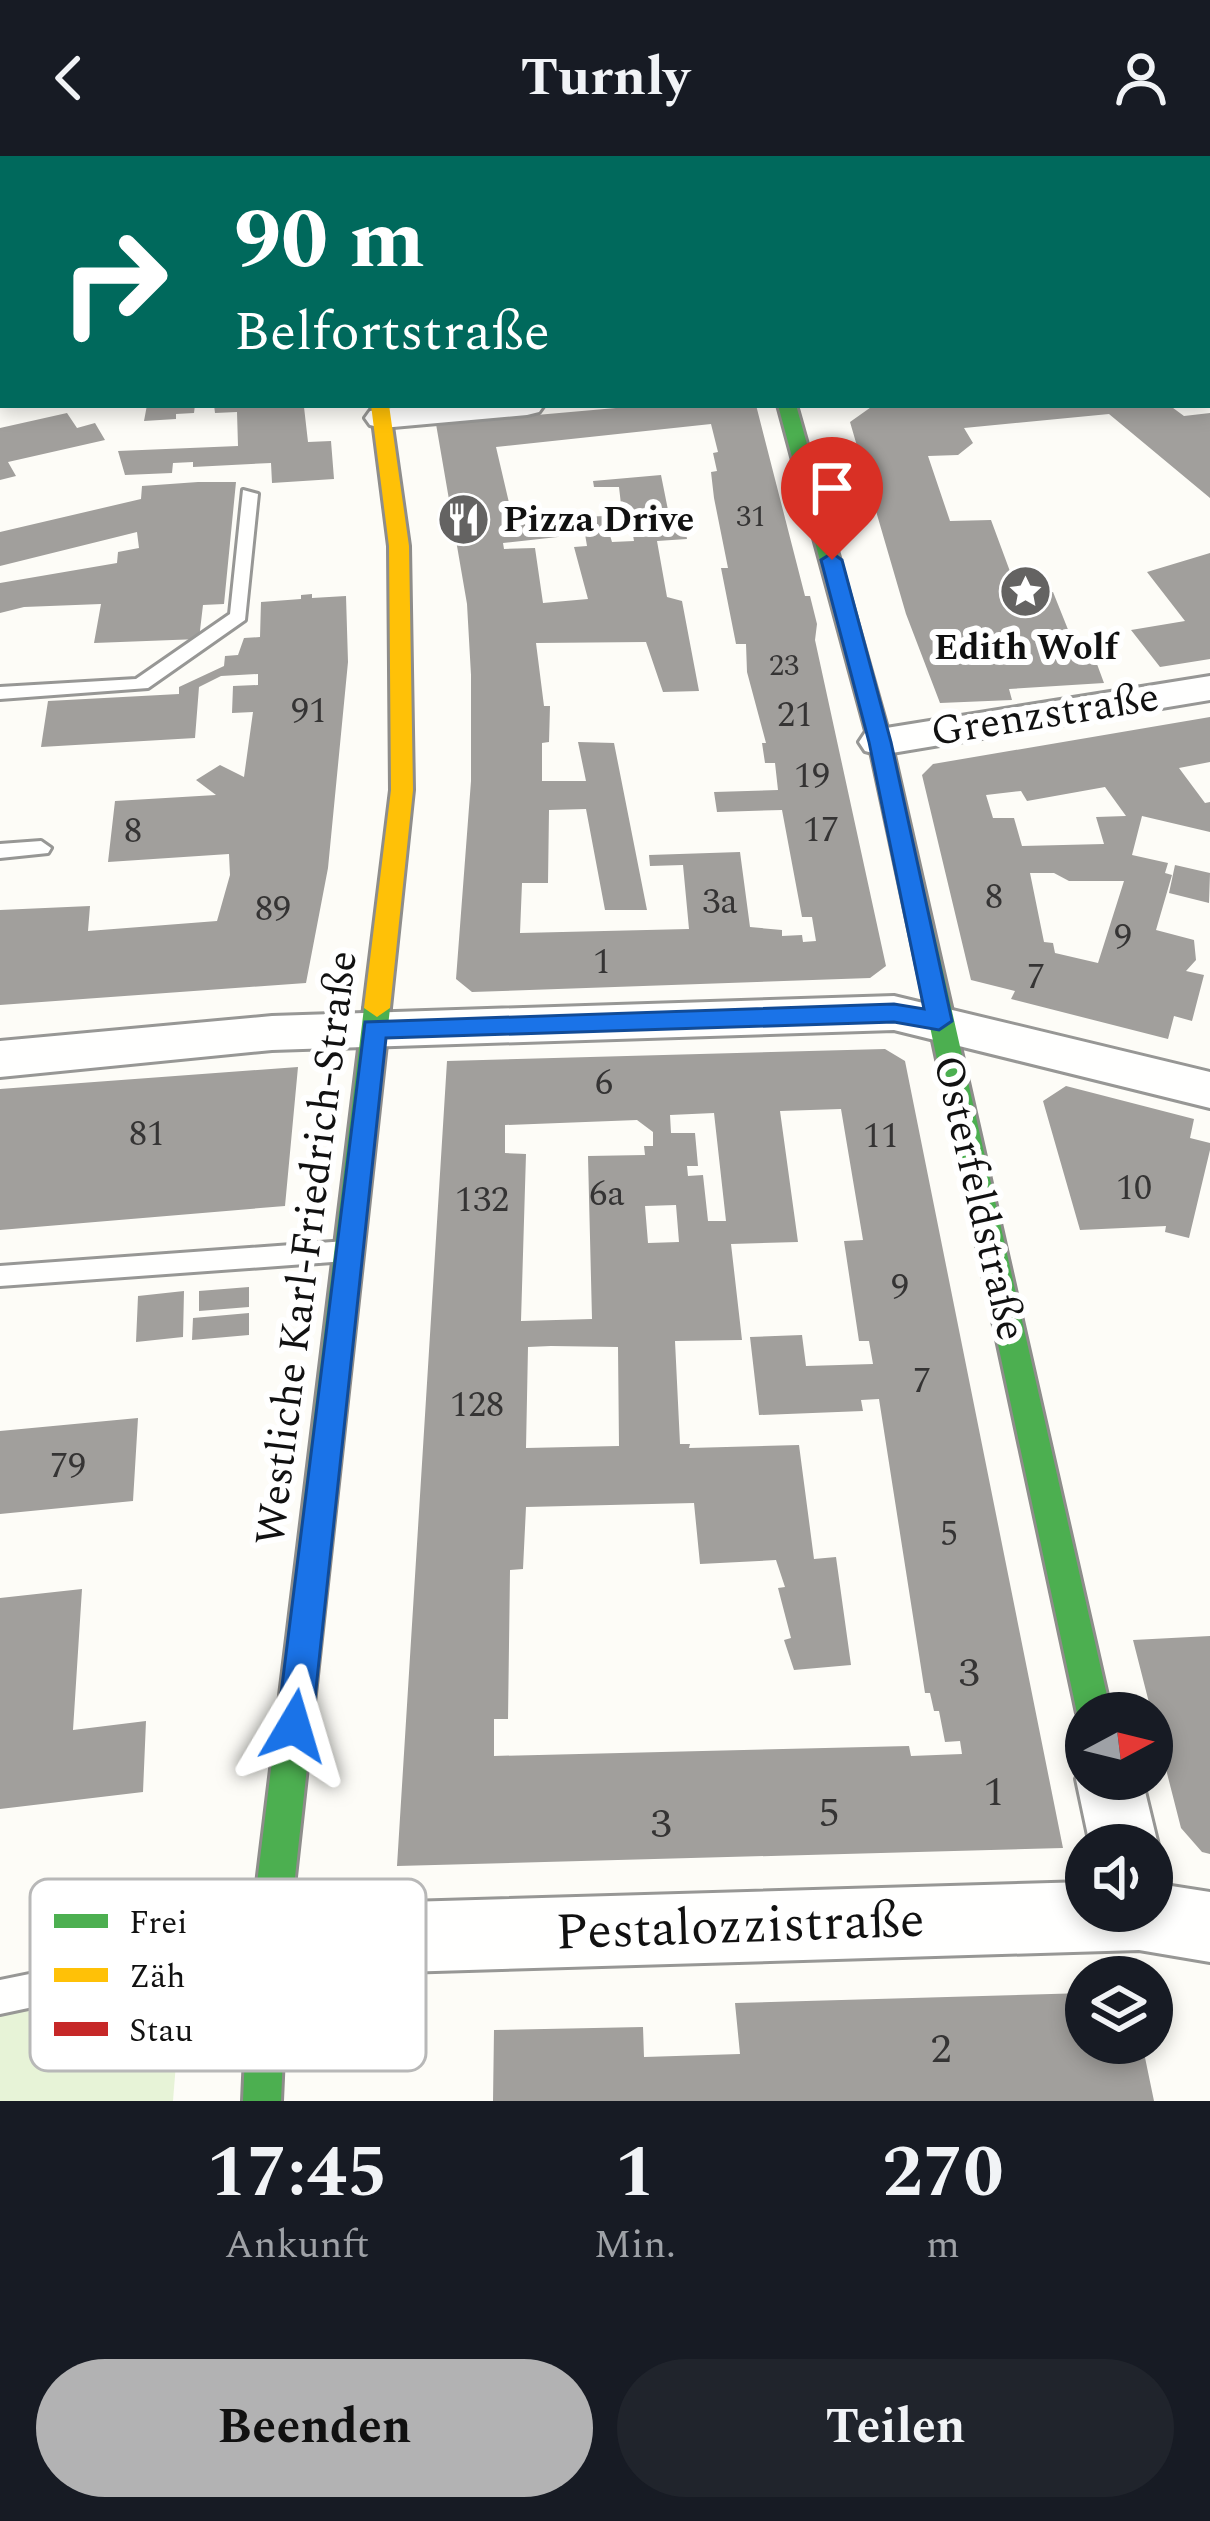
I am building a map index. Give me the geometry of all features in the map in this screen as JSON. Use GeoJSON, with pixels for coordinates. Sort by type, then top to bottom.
{"type":"FeatureCollection","features":[{"type":"Feature","properties":{"kind":"main road","name":"Osterfeldstraße"},"geometry":{"type":"LineString","coordinates":[[788,408],[880,742],[1089,1692]]}},
{"type":"Feature","properties":{"kind":"main road","name":"Westliche Karl-Friedrich-Straße"},"geometry":{"type":"LineString","coordinates":[[276,1879],[402,790],[399,546],[381,412]]}},
{"type":"Feature","properties":{"kind":"main road","name":"Westliche Karl-Friedrich-Straße"},"geometry":{"type":"LineString","coordinates":[[262,2101],[263,2071]]}},
{"type":"Feature","properties":{"kind":"street"},"geometry":{"type":"LineString","coordinates":[[381,412],[464,408]]}},
{"type":"Feature","properties":{"kind":"street","name":"Grenzstraße"},"geometry":{"type":"LineString","coordinates":[[880,742],[1210,688]]}},
{"type":"Feature","properties":{"kind":"street"},"geometry":{"type":"LineString","coordinates":[[0,1059],[272,1033],[894,1013],[1210,1090]]}},
{"type":"Feature","properties":{"kind":"street","name":"Pestalozzistraße"},"geometry":{"type":"LineString","coordinates":[[426,1936],[1065,1915]]}},
{"type":"Feature","properties":{"kind":"street","name":"Pestalozzistraße"},"geometry":{"type":"LineString","coordinates":[[1173,1920],[1210,1927]]}},
{"type":"Feature","properties":{"kind":"lane"},"geometry":{"type":"LineString","coordinates":[[0,694],[142,685],[238,616],[249,494]]}},
{"type":"Feature","properties":{"kind":"lane"},"geometry":{"type":"LineString","coordinates":[[0,851],[41,848]]}},
{"type":"Feature","properties":{"kind":"lane"},"geometry":{"type":"LineString","coordinates":[[0,1276],[348,1250]]}},
{"type":"Feature","properties":{"kind":"lane"},"geometry":{"type":"LineString","coordinates":[[0,1997],[30,1991]]}},
{"type":"Feature","properties":{"kind":"green space"},"geometry":{"type":"Polygon","coordinates":[[[30,1984],[30,2071],[175,2071],[173,2101],[0,2101],[0,1988],[30,1984]]]}},
{"type":"Feature","properties":{"kind":"building"},"geometry":{"type":"Polygon","coordinates":[[[146,408],[195,408],[194,413],[176,414],[176,419],[144,421],[146,408]]]}},
{"type":"Feature","properties":{"kind":"building"},"geometry":{"type":"Polygon","coordinates":[[[214,408],[304,408],[308,442],[331,441],[334,479],[272,483],[271,463],[193,467],[193,462],[173,463],[172,473],[125,475],[118,451],[238,446],[237,412],[215,413],[214,408]]]}},
{"type":"Feature","properties":{"kind":"building"},"geometry":{"type":"Polygon","coordinates":[[[616,408],[757,408],[805,596],[810,596],[817,624],[815,640],[886,966],[870,978],[472,992],[456,979],[471,781],[467,604],[436,424],[616,408]],[[711,424],[496,447],[513,520],[604,516],[612,542],[634,541],[629,513],[622,513],[619,487],[594,487],[593,481],[661,475],[668,510],[682,513],[687,539],[657,541],[667,597],[682,601],[699,691],[663,692],[646,642],[536,643],[544,706],[550,706],[549,742],[542,743],[542,781],[586,781],[578,742],[614,743],[647,910],[605,910],[586,809],[549,810],[548,883],[522,883],[520,933],[689,929],[683,865],[650,866],[649,855],[740,852],[750,927],[782,930],[782,936],[802,935],[803,942],[816,941],[812,917],[802,917],[782,810],[717,812],[714,792],[778,790],[775,763],[765,763],[762,743],[766,743],[747,672],[746,644],[736,644],[721,568],[728,568],[711,472],[717,471],[713,453],[718,452],[711,424]],[[585,534],[503,543],[504,549],[535,548],[543,603],[588,599],[574,547],[587,546],[585,534]]]}},
{"type":"Feature","properties":{"kind":"building"},"geometry":{"type":"Polygon","coordinates":[[[870,408],[1173,408],[1184,416],[1210,413],[1210,498],[1109,414],[964,428],[973,443],[958,455],[928,456],[950,521],[991,520],[1018,593],[1053,592],[1079,657],[1094,656],[1104,683],[1009,689],[1012,700],[940,703],[906,614],[850,422],[870,408]]]}},
{"type":"Feature","properties":{"kind":"building"},"geometry":{"type":"Polygon","coordinates":[[[67,413],[77,428],[95,423],[105,440],[8,462],[16,476],[0,480],[0,428],[67,413]]]}},
{"type":"Feature","properties":{"kind":"building"},"geometry":{"type":"Polygon","coordinates":[[[236,482],[224,604],[203,605],[199,639],[94,643],[101,604],[24,607],[0,613],[0,583],[117,563],[118,552],[139,548],[137,532],[0,566],[0,532],[141,499],[142,486],[236,482]]]}},
{"type":"Feature","properties":{"kind":"building"},"geometry":{"type":"Polygon","coordinates":[[[1210,553],[1210,659],[1160,667],[1131,630],[1185,621],[1147,572],[1210,553]]]}},
{"type":"Feature","properties":{"kind":"building"},"geometry":{"type":"Polygon","coordinates":[[[312,594],[312,598],[346,596],[348,662],[328,868],[306,983],[0,1005],[0,910],[90,906],[88,931],[217,921],[230,875],[229,854],[108,862],[115,801],[216,795],[196,780],[220,765],[244,777],[253,712],[232,713],[233,686],[258,685],[258,674],[221,676],[199,687],[195,738],[41,747],[48,701],[179,694],[179,687],[224,666],[225,656],[238,655],[244,638],[260,637],[261,602],[312,594]]]}},
{"type":"Feature","properties":{"kind":"building"},"geometry":{"type":"Polygon","coordinates":[[[1210,717],[1210,762],[1179,768],[1205,803],[1210,802],[1210,832],[1142,816],[1132,855],[1168,863],[1165,873],[1172,875],[1156,930],[1194,940],[1196,960],[1186,971],[1204,975],[1192,1021],[1174,1016],[1168,1039],[1011,999],[1015,991],[971,980],[922,775],[933,764],[1210,717]],[[1105,787],[1027,801],[1021,791],[986,795],[993,818],[1014,818],[1022,846],[1104,844],[1096,817],[1126,816],[1105,787]],[[1030,873],[1044,942],[1053,943],[1055,953],[1098,963],[1124,881],[1069,881],[1054,873],[1030,873]]]}},
{"type":"Feature","properties":{"kind":"building"},"geometry":{"type":"Polygon","coordinates":[[[1175,865],[1210,873],[1209,903],[1169,893],[1175,865]]]}},
{"type":"Feature","properties":{"kind":"building"},"geometry":{"type":"Polygon","coordinates":[[[885,1049],[905,1061],[1063,1848],[397,1866],[447,1061],[885,1049]],[[841,1109],[780,1111],[798,1242],[731,1244],[742,1340],[675,1341],[680,1444],[690,1444],[689,1448],[799,1445],[814,1559],[836,1557],[851,1665],[794,1670],[784,1640],[791,1638],[778,1588],[785,1587],[776,1560],[700,1564],[694,1503],[526,1507],[523,1569],[510,1570],[508,1719],[494,1719],[494,1756],[909,1746],[911,1756],[962,1754],[960,1741],[945,1742],[939,1711],[934,1711],[930,1693],[925,1693],[879,1399],[861,1400],[863,1411],[759,1415],[750,1337],[802,1335],[806,1366],[873,1364],[869,1341],[859,1341],[844,1241],[863,1240],[841,1109]],[[714,1113],[670,1115],[671,1133],[695,1133],[698,1166],[687,1166],[688,1176],[703,1175],[708,1221],[726,1221],[714,1113]],[[637,1120],[505,1125],[505,1153],[526,1154],[521,1321],[592,1319],[588,1156],[645,1155],[644,1146],[653,1146],[653,1132],[637,1120]],[[676,1205],[645,1206],[648,1243],[679,1242],[676,1205]],[[528,1347],[526,1448],[619,1446],[618,1347],[528,1347]]]}},
{"type":"Feature","properties":{"kind":"building"},"geometry":{"type":"Polygon","coordinates":[[[298,1067],[285,1206],[0,1230],[0,1089],[298,1067]]]}},
{"type":"Feature","properties":{"kind":"building"},"geometry":{"type":"Polygon","coordinates":[[[1066,1086],[1194,1119],[1190,1138],[1210,1143],[1210,1150],[1189,1238],[1165,1232],[1166,1226],[1080,1230],[1043,1101],[1066,1086]]]}},
{"type":"Feature","properties":{"kind":"building"},"geometry":{"type":"Polygon","coordinates":[[[249,1287],[249,1307],[199,1311],[199,1291],[249,1287]]]}},
{"type":"Feature","properties":{"kind":"building"},"geometry":{"type":"Polygon","coordinates":[[[184,1291],[183,1337],[136,1342],[138,1296],[184,1291]]]}},
{"type":"Feature","properties":{"kind":"building"},"geometry":{"type":"Polygon","coordinates":[[[249,1313],[249,1335],[192,1340],[193,1318],[249,1313]]]}},
{"type":"Feature","properties":{"kind":"building"},"geometry":{"type":"Polygon","coordinates":[[[138,1418],[133,1501],[0,1514],[0,1431],[138,1418]]]}},
{"type":"Feature","properties":{"kind":"building"},"geometry":{"type":"Polygon","coordinates":[[[82,1589],[73,1730],[146,1721],[143,1792],[0,1809],[0,1598],[82,1589]]]}},
{"type":"Feature","properties":{"kind":"building"},"geometry":{"type":"Polygon","coordinates":[[[1210,1636],[1210,1854],[1202,1852],[1181,1828],[1173,1797],[1173,1692],[1146,1692],[1133,1640],[1210,1636]]]}},
{"type":"Feature","properties":{"kind":"building"},"geometry":{"type":"Polygon","coordinates":[[[1065,1994],[1065,2064],[1146,2064],[1154,2101],[493,2101],[494,2030],[643,2027],[644,2057],[740,2054],[735,2003],[1065,1994]]]}},
{"type":"Feature","properties":{"kind":"traffic: fast"},"geometry":{"type":"LineString","coordinates":[[788,408],[880,742],[1089,1692]]}},
{"type":"Feature","properties":{"kind":"traffic: fast"},"geometry":{"type":"LineString","coordinates":[[276,1879],[377,1008]]}},
{"type":"Feature","properties":{"kind":"traffic: fast"},"geometry":{"type":"LineString","coordinates":[[262,2101],[263,2071]]}},
{"type":"Feature","properties":{"kind":"traffic: slow"},"geometry":{"type":"LineString","coordinates":[[377,1008],[402,790],[399,546],[380,408]]}},
{"type":"Feature","properties":{"kind":"place","name":"Pizza Drive"},"geometry":{"type":"Point","coordinates":[464,520]}},
{"type":"Feature","properties":{"kind":"place","name":"Edith Wolf"},"geometry":{"type":"Point","coordinates":[1026,592]}},
{"type":"Feature","properties":{"kind":"route"},"geometry":{"type":"LineString","coordinates":[[294,1726],[374,1029],[894,1013],[939,1021],[880,742],[832,560]]}}]}
